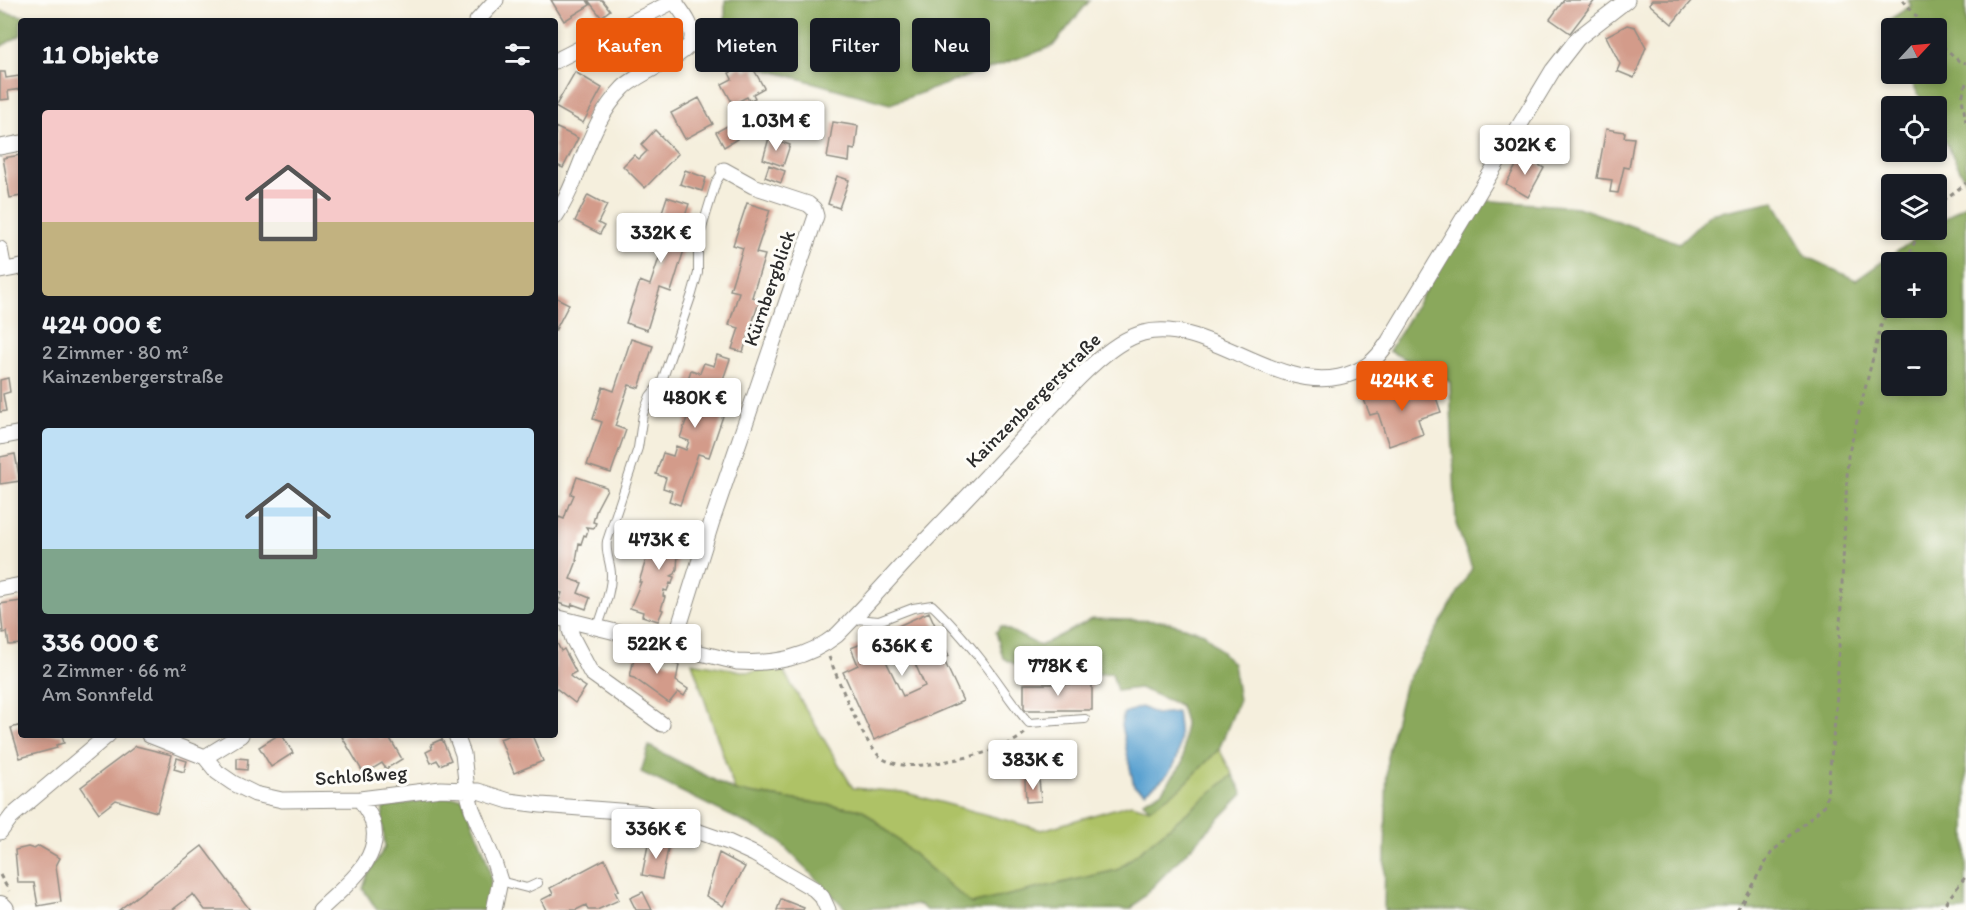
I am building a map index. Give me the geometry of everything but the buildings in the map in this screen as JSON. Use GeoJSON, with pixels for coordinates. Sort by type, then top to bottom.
{"type":"FeatureCollection","features":[{"type":"Feature","properties":{"kind":"street"},"geometry":{"type":"LineString","coordinates":[[480,18],[496,0]]}},
{"type":"Feature","properties":{"kind":"street"},"geometry":{"type":"LineString","coordinates":[[558,59],[675,0],[691,28],[692,40],[687,48],[638,76],[614,99],[593,130],[574,180],[558,211]]}},
{"type":"Feature","properties":{"kind":"street","name":"Kainzenbergerstraße"},"geometry":{"type":"LineString","coordinates":[[563,619],[737,662],[784,661],[824,645],[854,618],[1084,374],[1114,346],[1130,337],[1159,331],[1187,334],[1281,371],[1313,379],[1328,379],[1351,374],[1373,362],[1389,341],[1553,70],[1578,38],[1627,0]]}},
{"type":"Feature","properties":{"kind":"street"},"geometry":{"type":"LineString","coordinates":[[0,147],[18,144]]}},
{"type":"Feature","properties":{"kind":"street","name":"Kürnbergblick"},"geometry":{"type":"LineString","coordinates":[[673,646],[712,521],[816,216],[814,208],[808,204],[753,186],[724,170]]}},
{"type":"Feature","properties":{"kind":"street"},"geometry":{"type":"LineString","coordinates":[[0,249],[2,270],[18,267]]}},
{"type":"Feature","properties":{"kind":"street"},"geometry":{"type":"LineString","coordinates":[[0,437],[18,434]]}},
{"type":"Feature","properties":{"kind":"street"},"geometry":{"type":"LineString","coordinates":[[0,589],[18,586]]}},
{"type":"Feature","properties":{"kind":"street"},"geometry":{"type":"LineString","coordinates":[[563,619],[591,673],[662,724]]}},
{"type":"Feature","properties":{"kind":"street"},"geometry":{"type":"LineString","coordinates":[[0,832],[6,818],[104,738]]}},
{"type":"Feature","properties":{"kind":"street","name":"Schloßweg"},"geometry":{"type":"LineString","coordinates":[[158,738],[205,757],[217,772],[255,794],[282,800],[360,799],[441,789],[478,791],[509,801],[541,805],[645,813],[728,842],[753,854],[814,889],[822,897],[828,910]]}},
{"type":"Feature","properties":{"kind":"street"},"geometry":{"type":"LineString","coordinates":[[205,757],[236,738]]}},
{"type":"Feature","properties":{"kind":"street"},"geometry":{"type":"LineString","coordinates":[[457,738],[463,754],[467,790],[472,809],[500,881],[494,910]]}},
{"type":"Feature","properties":{"kind":"street"},"geometry":{"type":"LineString","coordinates":[[320,910],[363,867],[373,851],[375,837],[372,820],[360,799]]}},
{"type":"Feature","properties":{"kind":"lane"},"geometry":{"type":"LineString","coordinates":[[598,627],[608,596],[611,576],[606,550],[607,541],[638,448],[643,414],[650,396],[662,381],[692,294],[698,273],[698,244],[702,228],[716,182],[724,170]]}},
{"type":"Feature","properties":{"kind":"lane"},"geometry":{"type":"LineString","coordinates":[[854,618],[879,621],[932,605],[985,663],[1029,723],[1086,719]]}},
{"type":"Feature","properties":{"kind":"lane"},"geometry":{"type":"LineString","coordinates":[[500,881],[527,888],[538,883]]}},
{"type":"Feature","properties":{"kind":"path"},"geometry":{"type":"LineString","coordinates":[[1903,0],[1918,18]]}},
{"type":"Feature","properties":{"kind":"path"},"geometry":{"type":"LineString","coordinates":[[1947,51],[1959,62],[1966,63]]}},
{"type":"Feature","properties":{"kind":"path"},"geometry":{"type":"LineString","coordinates":[[1966,83],[1962,98],[1966,122]]}},
{"type":"Feature","properties":{"kind":"path"},"geometry":{"type":"LineString","coordinates":[[1947,198],[1966,183]]}},
{"type":"Feature","properties":{"kind":"path"},"geometry":{"type":"LineString","coordinates":[[1737,910],[1772,852],[1826,804],[1836,711],[1848,456],[1884,318]]}},
{"type":"Feature","properties":{"kind":"path"},"geometry":{"type":"LineString","coordinates":[[824,645],[867,743],[885,760],[916,766],[958,759],[994,749],[1024,734],[1029,723]]}},
{"type":"Feature","properties":{"kind":"path"},"geometry":{"type":"LineString","coordinates":[[1940,910],[1966,876]]}},
{"type":"Feature","properties":{"kind":"green space"},"geometry":{"type":"Polygon","coordinates":[[[725,0],[1090,0],[1053,46],[990,68],[990,18],[912,18],[912,72],[980,72],[890,104],[775,72],[798,72],[798,18],[725,18],[725,0]]]}},
{"type":"Feature","properties":{"kind":"green space"},"geometry":{"type":"Polygon","coordinates":[[[1908,0],[1966,0],[1966,181],[1947,146],[1947,96],[1919,96],[1913,84],[1947,84],[1947,18],[1892,18],[1911,6],[1908,0]]]}},
{"type":"Feature","properties":{"kind":"green space"},"geometry":{"type":"Polygon","coordinates":[[[0,11],[30,18],[18,18],[18,37],[0,47],[0,11]]]}},
{"type":"Feature","properties":{"kind":"green space"},"geometry":{"type":"Polygon","coordinates":[[[1479,200],[1578,207],[1679,243],[1710,214],[1774,201],[1807,257],[1856,280],[1881,263],[1881,318],[1947,318],[1947,252],[1896,252],[1914,240],[1947,240],[1947,217],[1966,204],[1966,910],[1384,910],[1387,757],[1404,686],[1472,568],[1456,524],[1450,382],[1389,351],[1479,200]]]}},
{"type":"Feature","properties":{"kind":"green space"},"geometry":{"type":"Polygon","coordinates":[[[1092,619],[1163,621],[1204,633],[1233,664],[1239,700],[1219,749],[1183,786],[1149,809],[1143,801],[1161,792],[1183,763],[1185,722],[1180,705],[1139,688],[1117,691],[1112,673],[1041,678],[1003,658],[996,632],[1001,626],[1040,646],[1092,619]]]}},
{"type":"Feature","properties":{"kind":"green space"},"geometry":{"type":"Polygon","coordinates":[[[692,662],[747,672],[782,669],[853,788],[903,792],[1042,830],[1131,804],[1149,809],[1183,786],[1219,749],[1233,775],[1117,870],[971,904],[863,810],[735,791],[692,662]]]}},
{"type":"Feature","properties":{"kind":"green space"},"geometry":{"type":"Polygon","coordinates":[[[649,746],[735,791],[863,810],[971,904],[1117,870],[1233,775],[1243,794],[1131,909],[926,910],[920,905],[847,910],[776,838],[641,772],[649,746]]]}},
{"type":"Feature","properties":{"kind":"green space"},"geometry":{"type":"Polygon","coordinates":[[[462,797],[488,863],[491,883],[484,910],[377,910],[363,889],[367,876],[385,847],[383,808],[433,798],[462,797]]]}},
{"type":"Feature","properties":{"kind":"water"},"geometry":{"type":"Polygon","coordinates":[[[1141,707],[1156,714],[1177,712],[1180,738],[1177,759],[1173,768],[1145,792],[1134,786],[1121,725],[1124,713],[1141,707]]]}}]}
